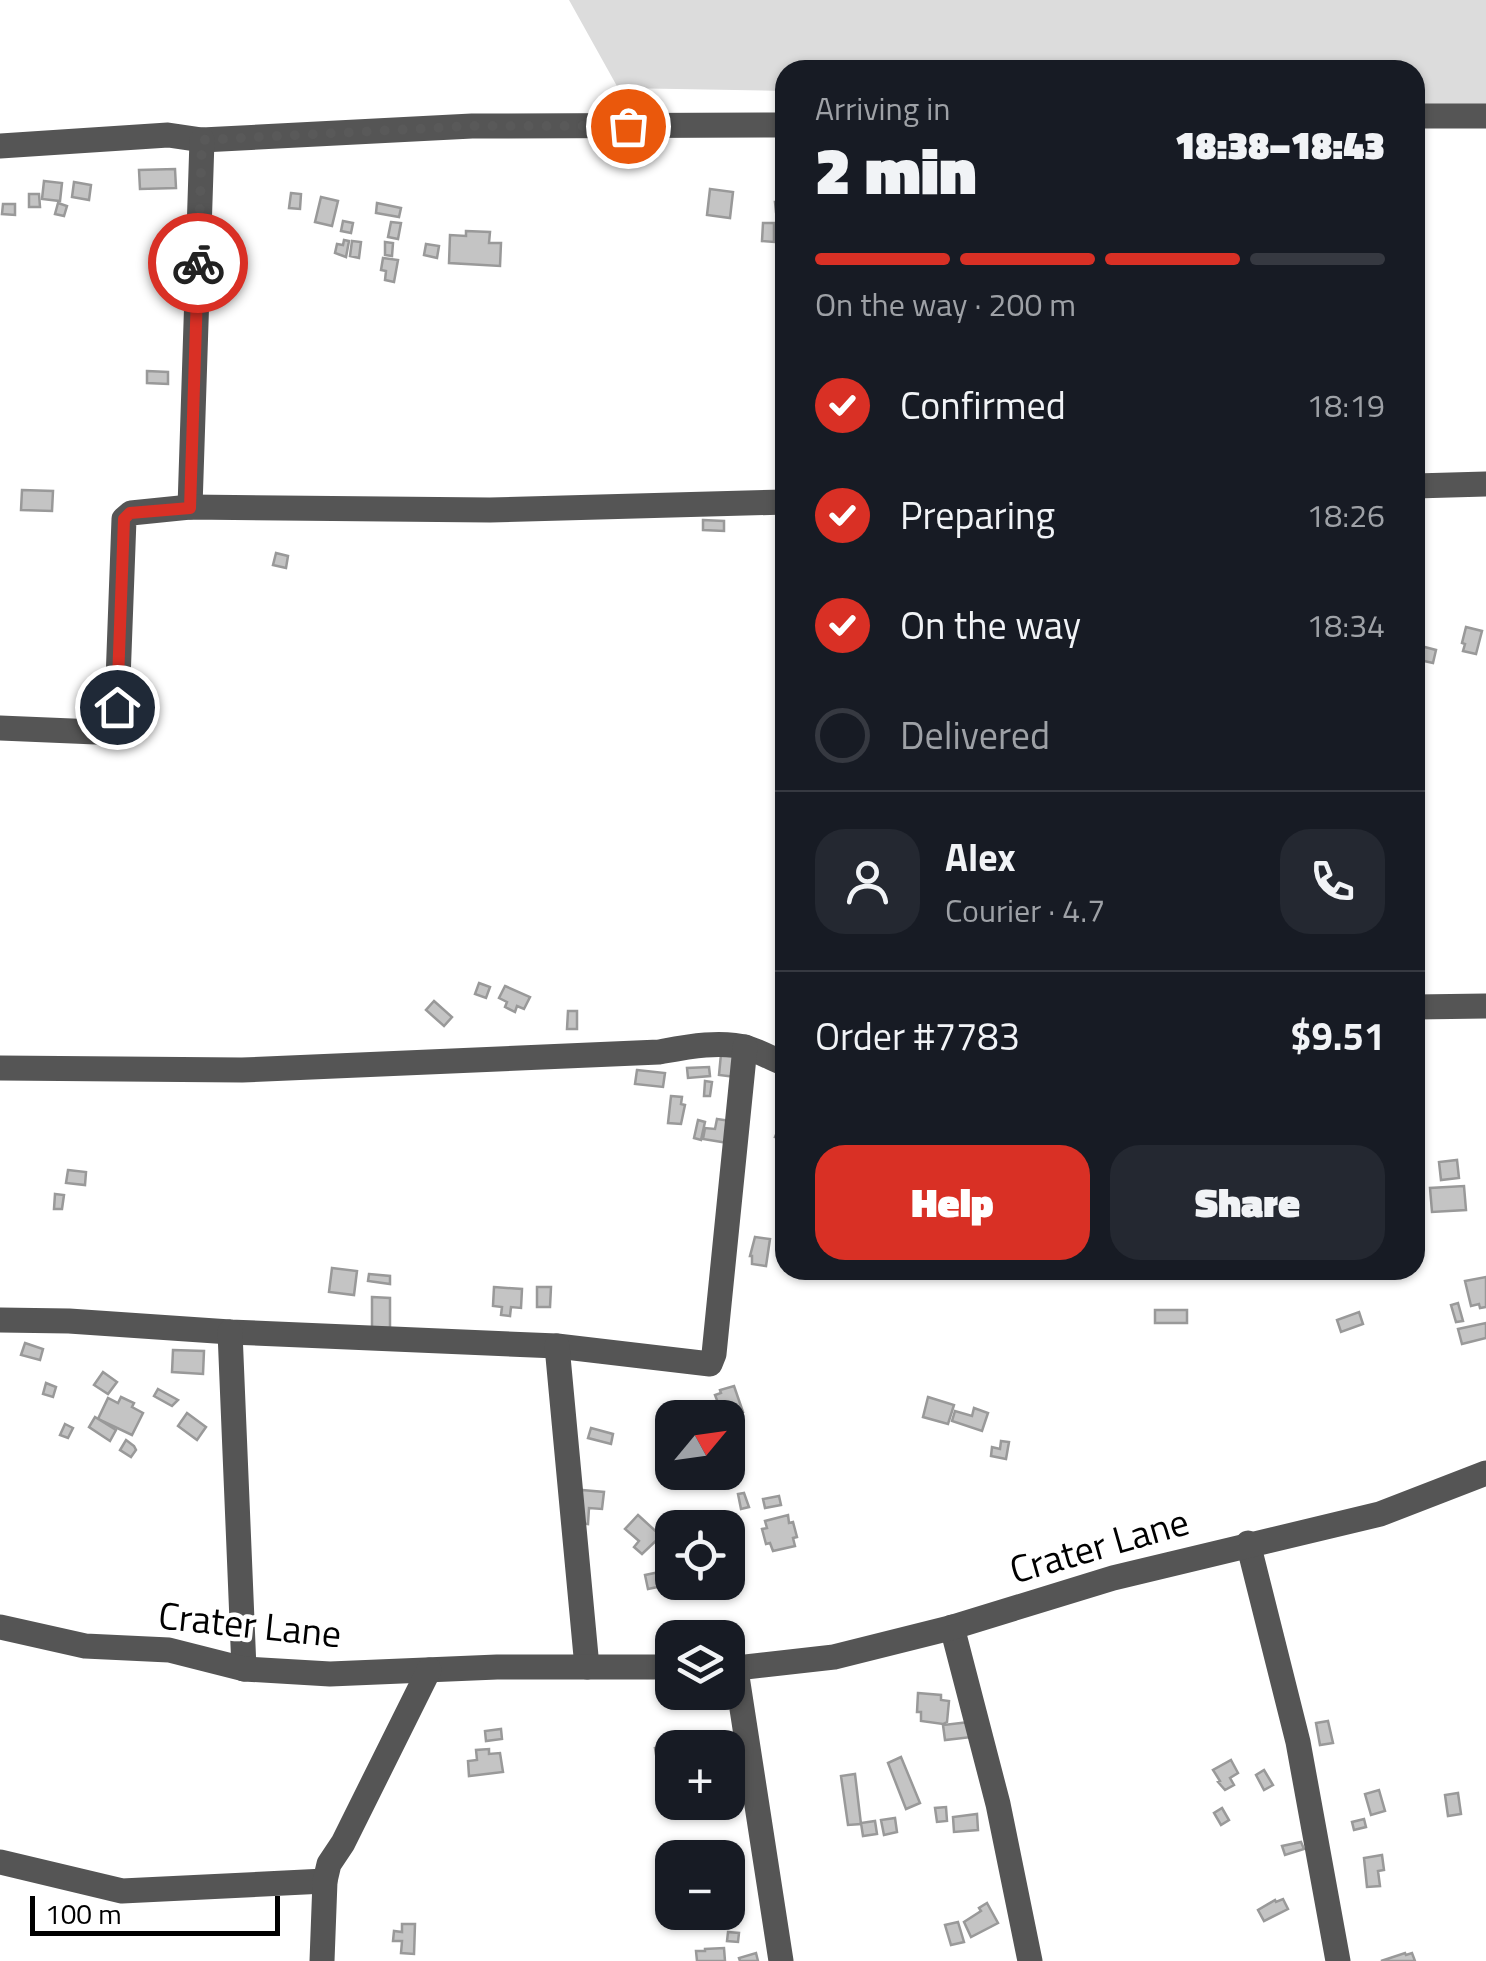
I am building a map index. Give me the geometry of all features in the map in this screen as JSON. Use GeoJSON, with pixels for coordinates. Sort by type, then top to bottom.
{"type":"FeatureCollection","features":[{"type":"Feature","properties":{"kind":"street"},"geometry":{"type":"LineString","coordinates":[[1425,116],[1486,116]]}},
{"type":"Feature","properties":{"kind":"street"},"geometry":{"type":"LineString","coordinates":[[0,146],[168,135],[202,140],[472,126],[775,125]]}},
{"type":"Feature","properties":{"kind":"street"},"geometry":{"type":"LineString","coordinates":[[190,508],[202,140]]}},
{"type":"Feature","properties":{"kind":"street"},"geometry":{"type":"LineString","coordinates":[[1425,486],[1486,484]]}},
{"type":"Feature","properties":{"kind":"street"},"geometry":{"type":"LineString","coordinates":[[0,728],[96,732],[110,724],[117,707],[124,519],[130,513],[190,508],[490,510],[775,502]]}},
{"type":"Feature","properties":{"kind":"street"},"geometry":{"type":"LineString","coordinates":[[1425,1007],[1486,1006]]}},
{"type":"Feature","properties":{"kind":"street"},"geometry":{"type":"LineString","coordinates":[[0,1068],[242,1070],[659,1052],[692,1046],[745,1047],[775,1060]]}},
{"type":"Feature","properties":{"kind":"street"},"geometry":{"type":"LineString","coordinates":[[0,1320],[557,1346],[710,1364],[745,1047]]}},
{"type":"Feature","properties":{"kind":"street"},"geometry":{"type":"LineString","coordinates":[[230,1332],[244,1669]]}},
{"type":"Feature","properties":{"kind":"street"},"geometry":{"type":"LineString","coordinates":[[557,1346],[587,1667]]}},
{"type":"Feature","properties":{"kind":"street","name":"Crater Lane"},"geometry":{"type":"LineString","coordinates":[[745,1667],[834,1657],[952,1627],[1112,1578],[1380,1514],[1486,1473]]}},
{"type":"Feature","properties":{"kind":"street"},"geometry":{"type":"LineString","coordinates":[[1248,1543],[1298,1742],[1338,1961]]}},
{"type":"Feature","properties":{"kind":"street","name":"Crater Lane"},"geometry":{"type":"LineString","coordinates":[[0,1627],[85,1646],[170,1650],[244,1669],[330,1674],[655,1667]]}},
{"type":"Feature","properties":{"kind":"street"},"geometry":{"type":"LineString","coordinates":[[952,1627],[998,1804],[1030,1961]]}},
{"type":"Feature","properties":{"kind":"street"},"geometry":{"type":"LineString","coordinates":[[322,1961],[329,1864],[429,1670]]}},
{"type":"Feature","properties":{"kind":"street"},"geometry":{"type":"LineString","coordinates":[[739,1710],[780,1961]]}},
{"type":"Feature","properties":{"kind":"street"},"geometry":{"type":"LineString","coordinates":[[0,1862],[122,1891],[325,1881]]}},
{"type":"Feature","properties":{"kind":"shaded area"},"geometry":{"type":"Polygon","coordinates":[[[569,0],[1486,0],[1486,107],[1425,106],[1425,60],[775,60],[775,91],[618,88],[569,0]]]}},
{"type":"Feature","properties":{"kind":"building"},"geometry":{"type":"Polygon","coordinates":[[[175,169],[176,188],[140,189],[139,170],[175,169]]]}},
{"type":"Feature","properties":{"kind":"building"},"geometry":{"type":"Polygon","coordinates":[[[44,181],[62,183],[60,201],[42,199],[44,181]]]}},
{"type":"Feature","properties":{"kind":"building"},"geometry":{"type":"Polygon","coordinates":[[[74,182],[91,185],[89,200],[72,197],[74,182]]]}},
{"type":"Feature","properties":{"kind":"building"},"geometry":{"type":"Polygon","coordinates":[[[710,189],[733,192],[730,218],[707,215],[710,189]]]}},
{"type":"Feature","properties":{"kind":"building"},"geometry":{"type":"Polygon","coordinates":[[[291,193],[301,194],[300,209],[289,208],[291,193]]]}},
{"type":"Feature","properties":{"kind":"building"},"geometry":{"type":"Polygon","coordinates":[[[29,194],[39,194],[40,207],[29,207],[29,194]]]}},
{"type":"Feature","properties":{"kind":"building"},"geometry":{"type":"Polygon","coordinates":[[[321,197],[338,201],[332,226],[315,222],[321,197]]]}},
{"type":"Feature","properties":{"kind":"building"},"geometry":{"type":"Polygon","coordinates":[[[58,203],[67,206],[64,216],[55,214],[58,203]]]}},
{"type":"Feature","properties":{"kind":"building"},"geometry":{"type":"Polygon","coordinates":[[[377,203],[401,208],[399,217],[376,213],[377,203]]]}},
{"type":"Feature","properties":{"kind":"building"},"geometry":{"type":"Polygon","coordinates":[[[3,204],[15,204],[15,215],[2,214],[3,204]]]}},
{"type":"Feature","properties":{"kind":"building"},"geometry":{"type":"Polygon","coordinates":[[[343,221],[353,223],[351,233],[341,231],[343,221]]]}},
{"type":"Feature","properties":{"kind":"building"},"geometry":{"type":"Polygon","coordinates":[[[391,222],[401,223],[398,239],[388,237],[391,222]]]}},
{"type":"Feature","properties":{"kind":"building"},"geometry":{"type":"Polygon","coordinates":[[[763,223],[774,223],[774,242],[762,241],[763,223]]]}},
{"type":"Feature","properties":{"kind":"building"},"geometry":{"type":"Polygon","coordinates":[[[466,231],[490,232],[489,243],[501,243],[500,266],[449,263],[450,235],[466,236],[466,231]]]}},
{"type":"Feature","properties":{"kind":"building"},"geometry":{"type":"Polygon","coordinates":[[[344,240],[349,241],[346,257],[335,253],[337,244],[343,245],[344,240]]]}},
{"type":"Feature","properties":{"kind":"building"},"geometry":{"type":"Polygon","coordinates":[[[352,241],[361,242],[359,258],[350,256],[352,241]]]}},
{"type":"Feature","properties":{"kind":"building"},"geometry":{"type":"Polygon","coordinates":[[[385,242],[393,243],[392,256],[385,255],[385,242]]]}},
{"type":"Feature","properties":{"kind":"building"},"geometry":{"type":"Polygon","coordinates":[[[426,244],[439,246],[437,258],[424,255],[426,244]]]}},
{"type":"Feature","properties":{"kind":"building"},"geometry":{"type":"Polygon","coordinates":[[[383,258],[398,260],[394,282],[385,280],[386,271],[381,270],[383,258]]]}},
{"type":"Feature","properties":{"kind":"building"},"geometry":{"type":"Polygon","coordinates":[[[147,371],[168,372],[168,384],[147,383],[147,371]]]}},
{"type":"Feature","properties":{"kind":"building"},"geometry":{"type":"Polygon","coordinates":[[[22,490],[53,491],[52,511],[21,510],[22,490]]]}},
{"type":"Feature","properties":{"kind":"building"},"geometry":{"type":"Polygon","coordinates":[[[703,520],[724,521],[724,531],[703,530],[703,520]]]}},
{"type":"Feature","properties":{"kind":"building"},"geometry":{"type":"Polygon","coordinates":[[[276,553],[288,556],[286,568],[273,565],[276,553]]]}},
{"type":"Feature","properties":{"kind":"building"},"geometry":{"type":"Polygon","coordinates":[[[1466,627],[1482,631],[1476,654],[1463,651],[1466,627]]]}},
{"type":"Feature","properties":{"kind":"building"},"geometry":{"type":"Polygon","coordinates":[[[1425,647],[1436,650],[1433,663],[1425,661],[1425,647]]]}},
{"type":"Feature","properties":{"kind":"building"},"geometry":{"type":"Polygon","coordinates":[[[479,983],[490,987],[486,998],[475,994],[479,983]]]}},
{"type":"Feature","properties":{"kind":"building"},"geometry":{"type":"Polygon","coordinates":[[[505,986],[530,997],[524,1009],[517,1006],[515,1012],[505,1007],[507,1002],[499,998],[505,986]]]}},
{"type":"Feature","properties":{"kind":"building"},"geometry":{"type":"Polygon","coordinates":[[[434,1001],[452,1017],[444,1026],[426,1010],[434,1001]]]}},
{"type":"Feature","properties":{"kind":"building"},"geometry":{"type":"Polygon","coordinates":[[[568,1011],[577,1011],[577,1029],[567,1029],[568,1011]]]}},
{"type":"Feature","properties":{"kind":"building"},"geometry":{"type":"Polygon","coordinates":[[[721,1054],[738,1056],[736,1077],[719,1075],[721,1054]]]}},
{"type":"Feature","properties":{"kind":"building"},"geometry":{"type":"Polygon","coordinates":[[[709,1067],[710,1076],[688,1078],[687,1068],[709,1067]]]}},
{"type":"Feature","properties":{"kind":"building"},"geometry":{"type":"Polygon","coordinates":[[[637,1070],[665,1073],[663,1087],[635,1084],[637,1070]]]}},
{"type":"Feature","properties":{"kind":"building"},"geometry":{"type":"Polygon","coordinates":[[[705,1081],[712,1082],[710,1096],[704,1096],[705,1081]]]}},
{"type":"Feature","properties":{"kind":"building"},"geometry":{"type":"Polygon","coordinates":[[[671,1096],[682,1097],[681,1104],[685,1105],[681,1124],[668,1123],[671,1096]]]}},
{"type":"Feature","properties":{"kind":"building"},"geometry":{"type":"Polygon","coordinates":[[[717,1119],[731,1121],[728,1143],[703,1139],[705,1128],[715,1129],[717,1119]]]}},
{"type":"Feature","properties":{"kind":"building"},"geometry":{"type":"Polygon","coordinates":[[[698,1120],[705,1122],[701,1140],[694,1138],[698,1120]]]}},
{"type":"Feature","properties":{"kind":"building"},"geometry":{"type":"Polygon","coordinates":[[[1457,1160],[1459,1178],[1441,1180],[1439,1162],[1457,1160]]]}},
{"type":"Feature","properties":{"kind":"building"},"geometry":{"type":"Polygon","coordinates":[[[68,1170],[86,1172],[85,1185],[66,1183],[68,1170]]]}},
{"type":"Feature","properties":{"kind":"building"},"geometry":{"type":"Polygon","coordinates":[[[1464,1186],[1466,1210],[1432,1212],[1430,1188],[1464,1186]]]}},
{"type":"Feature","properties":{"kind":"building"},"geometry":{"type":"Polygon","coordinates":[[[55,1194],[64,1195],[62,1209],[54,1209],[55,1194]]]}},
{"type":"Feature","properties":{"kind":"building"},"geometry":{"type":"Polygon","coordinates":[[[755,1237],[770,1239],[766,1266],[752,1264],[755,1237]]]}},
{"type":"Feature","properties":{"kind":"building"},"geometry":{"type":"Polygon","coordinates":[[[332,1268],[357,1271],[354,1295],[329,1292],[332,1268]]]}},
{"type":"Feature","properties":{"kind":"building"},"geometry":{"type":"Polygon","coordinates":[[[369,1274],[390,1276],[390,1284],[368,1281],[369,1274]]]}},
{"type":"Feature","properties":{"kind":"building"},"geometry":{"type":"Polygon","coordinates":[[[1486,1277],[1486,1307],[1471,1306],[1465,1281],[1486,1277]]]}},
{"type":"Feature","properties":{"kind":"building"},"geometry":{"type":"Polygon","coordinates":[[[494,1287],[522,1289],[521,1308],[511,1307],[510,1316],[501,1315],[502,1307],[493,1306],[494,1287]]]}},
{"type":"Feature","properties":{"kind":"building"},"geometry":{"type":"Polygon","coordinates":[[[537,1287],[551,1287],[550,1307],[537,1307],[537,1287]]]}},
{"type":"Feature","properties":{"kind":"building"},"geometry":{"type":"Polygon","coordinates":[[[372,1297],[390,1298],[390,1328],[372,1328],[372,1297]]]}},
{"type":"Feature","properties":{"kind":"building"},"geometry":{"type":"Polygon","coordinates":[[[1458,1303],[1463,1321],[1456,1322],[1451,1305],[1458,1303]]]}},
{"type":"Feature","properties":{"kind":"building"},"geometry":{"type":"Polygon","coordinates":[[[1155,1310],[1187,1310],[1187,1323],[1155,1323],[1155,1310]]]}},
{"type":"Feature","properties":{"kind":"building"},"geometry":{"type":"Polygon","coordinates":[[[1359,1312],[1363,1324],[1341,1332],[1337,1320],[1359,1312]]]}},
{"type":"Feature","properties":{"kind":"building"},"geometry":{"type":"Polygon","coordinates":[[[1486,1323],[1486,1338],[1462,1344],[1458,1329],[1486,1323]]]}},
{"type":"Feature","properties":{"kind":"building"},"geometry":{"type":"Polygon","coordinates":[[[25,1343],[43,1349],[40,1360],[21,1355],[25,1343]]]}},
{"type":"Feature","properties":{"kind":"building"},"geometry":{"type":"Polygon","coordinates":[[[173,1350],[204,1351],[203,1374],[172,1372],[173,1350]]]}},
{"type":"Feature","properties":{"kind":"building"},"geometry":{"type":"Polygon","coordinates":[[[103,1372],[117,1382],[108,1394],[94,1385],[103,1372]]]}},
{"type":"Feature","properties":{"kind":"building"},"geometry":{"type":"Polygon","coordinates":[[[46,1383],[56,1387],[53,1397],[43,1394],[46,1383]]]}},
{"type":"Feature","properties":{"kind":"building"},"geometry":{"type":"Polygon","coordinates":[[[734,1386],[739,1400],[717,1400],[715,1395],[734,1386]]]}},
{"type":"Feature","properties":{"kind":"building"},"geometry":{"type":"Polygon","coordinates":[[[158,1389],[178,1400],[172,1406],[154,1396],[158,1389]]]}},
{"type":"Feature","properties":{"kind":"building"},"geometry":{"type":"Polygon","coordinates":[[[121,1397],[143,1413],[132,1435],[98,1419],[108,1398],[118,1403],[121,1397]]]}},
{"type":"Feature","properties":{"kind":"building"},"geometry":{"type":"Polygon","coordinates":[[[928,1397],[954,1405],[948,1424],[923,1417],[928,1397]]]}},
{"type":"Feature","properties":{"kind":"building"},"geometry":{"type":"Polygon","coordinates":[[[974,1408],[988,1413],[982,1431],[952,1421],[955,1411],[972,1416],[974,1408]]]}},
{"type":"Feature","properties":{"kind":"building"},"geometry":{"type":"Polygon","coordinates":[[[187,1413],[206,1427],[197,1440],[178,1426],[187,1413]]]}},
{"type":"Feature","properties":{"kind":"building"},"geometry":{"type":"Polygon","coordinates":[[[95,1417],[116,1430],[110,1441],[89,1427],[95,1417]]]}},
{"type":"Feature","properties":{"kind":"building"},"geometry":{"type":"Polygon","coordinates":[[[65,1424],[73,1428],[68,1438],[60,1435],[65,1424]]]}},
{"type":"Feature","properties":{"kind":"building"},"geometry":{"type":"Polygon","coordinates":[[[591,1428],[613,1434],[611,1444],[588,1438],[591,1428]]]}},
{"type":"Feature","properties":{"kind":"building"},"geometry":{"type":"Polygon","coordinates":[[[126,1440],[136,1450],[131,1457],[120,1450],[126,1440]]]}},
{"type":"Feature","properties":{"kind":"building"},"geometry":{"type":"Polygon","coordinates":[[[1001,1441],[1009,1442],[1006,1459],[991,1456],[992,1447],[1000,1449],[1001,1441]]]}},
{"type":"Feature","properties":{"kind":"building"},"geometry":{"type":"Polygon","coordinates":[[[582,1490],[604,1492],[602,1509],[589,1508],[588,1524],[579,1523],[582,1490]]]}},
{"type":"Feature","properties":{"kind":"building"},"geometry":{"type":"Polygon","coordinates":[[[744,1493],[749,1507],[741,1509],[738,1494],[744,1493]]]}},
{"type":"Feature","properties":{"kind":"building"},"geometry":{"type":"Polygon","coordinates":[[[779,1496],[781,1505],[765,1508],[763,1499],[779,1496]]]}},
{"type":"Feature","properties":{"kind":"building"},"geometry":{"type":"Polygon","coordinates":[[[638,1515],[655,1531],[655,1542],[642,1554],[634,1547],[639,1541],[625,1529],[638,1515]]]}},
{"type":"Feature","properties":{"kind":"building"},"geometry":{"type":"Polygon","coordinates":[[[788,1515],[797,1537],[793,1538],[795,1546],[773,1551],[770,1543],[766,1544],[762,1529],[767,1528],[765,1521],[788,1515]]]}},
{"type":"Feature","properties":{"kind":"building"},"geometry":{"type":"Polygon","coordinates":[[[655,1573],[655,1588],[648,1589],[645,1575],[655,1573]]]}},
{"type":"Feature","properties":{"kind":"building"},"geometry":{"type":"Polygon","coordinates":[[[918,1693],[941,1695],[941,1700],[949,1701],[947,1722],[921,1721],[921,1712],[917,1712],[918,1693]]]}},
{"type":"Feature","properties":{"kind":"building"},"geometry":{"type":"Polygon","coordinates":[[[1328,1721],[1333,1743],[1320,1745],[1316,1723],[1328,1721]]]}},
{"type":"Feature","properties":{"kind":"building"},"geometry":{"type":"Polygon","coordinates":[[[970,1722],[972,1737],[945,1740],[943,1725],[970,1722]]]}},
{"type":"Feature","properties":{"kind":"building"},"geometry":{"type":"Polygon","coordinates":[[[501,1729],[502,1739],[486,1741],[485,1731],[501,1729]]]}},
{"type":"Feature","properties":{"kind":"building"},"geometry":{"type":"Polygon","coordinates":[[[489,1749],[489,1754],[500,1753],[503,1772],[469,1776],[468,1761],[477,1760],[476,1750],[489,1749]]]}},
{"type":"Feature","properties":{"kind":"building"},"geometry":{"type":"Polygon","coordinates":[[[901,1757],[920,1803],[906,1809],[888,1763],[901,1757]]]}},
{"type":"Feature","properties":{"kind":"building"},"geometry":{"type":"Polygon","coordinates":[[[1231,1760],[1238,1773],[1230,1778],[1234,1785],[1225,1790],[1213,1770],[1231,1760]]]}},
{"type":"Feature","properties":{"kind":"building"},"geometry":{"type":"Polygon","coordinates":[[[1264,1770],[1273,1785],[1264,1790],[1256,1775],[1264,1770]]]}},
{"type":"Feature","properties":{"kind":"building"},"geometry":{"type":"Polygon","coordinates":[[[855,1774],[861,1824],[848,1825],[841,1776],[855,1774]]]}},
{"type":"Feature","properties":{"kind":"building"},"geometry":{"type":"Polygon","coordinates":[[[1379,1790],[1385,1811],[1371,1815],[1365,1794],[1379,1790]]]}},
{"type":"Feature","properties":{"kind":"building"},"geometry":{"type":"Polygon","coordinates":[[[1458,1793],[1461,1814],[1448,1816],[1445,1795],[1458,1793]]]}},
{"type":"Feature","properties":{"kind":"building"},"geometry":{"type":"Polygon","coordinates":[[[946,1807],[947,1821],[937,1822],[935,1808],[946,1807]]]}},
{"type":"Feature","properties":{"kind":"building"},"geometry":{"type":"Polygon","coordinates":[[[1222,1808],[1229,1820],[1221,1825],[1214,1813],[1222,1808]]]}},
{"type":"Feature","properties":{"kind":"building"},"geometry":{"type":"Polygon","coordinates":[[[977,1814],[978,1830],[954,1832],[953,1817],[977,1814]]]}},
{"type":"Feature","properties":{"kind":"building"},"geometry":{"type":"Polygon","coordinates":[[[895,1818],[897,1832],[884,1835],[881,1820],[895,1818]]]}},
{"type":"Feature","properties":{"kind":"building"},"geometry":{"type":"Polygon","coordinates":[[[1364,1819],[1366,1827],[1354,1830],[1352,1822],[1364,1819]]]}},
{"type":"Feature","properties":{"kind":"building"},"geometry":{"type":"Polygon","coordinates":[[[875,1821],[877,1834],[863,1836],[861,1823],[875,1821]]]}},
{"type":"Feature","properties":{"kind":"building"},"geometry":{"type":"Polygon","coordinates":[[[1301,1842],[1304,1849],[1285,1855],[1282,1846],[1301,1842]]]}},
{"type":"Feature","properties":{"kind":"building"},"geometry":{"type":"Polygon","coordinates":[[[1382,1855],[1380,1886],[1367,1887],[1364,1858],[1382,1855]]]}},
{"type":"Feature","properties":{"kind":"building"},"geometry":{"type":"Polygon","coordinates":[[[1283,1899],[1288,1909],[1264,1921],[1258,1910],[1283,1899]]]}},
{"type":"Feature","properties":{"kind":"building"},"geometry":{"type":"Polygon","coordinates":[[[987,1903],[998,1923],[971,1937],[964,1922],[987,1903]]]}},
{"type":"Feature","properties":{"kind":"building"},"geometry":{"type":"Polygon","coordinates":[[[958,1922],[964,1942],[951,1945],[945,1925],[958,1922]]]}},
{"type":"Feature","properties":{"kind":"building"},"geometry":{"type":"Polygon","coordinates":[[[402,1924],[415,1924],[414,1954],[401,1953],[402,1941],[393,1941],[394,1931],[402,1932],[402,1924]]]}},
{"type":"Feature","properties":{"kind":"building"},"geometry":{"type":"Polygon","coordinates":[[[728,1932],[739,1933],[738,1942],[727,1941],[728,1932]]]}},
{"type":"Feature","properties":{"kind":"building"},"geometry":{"type":"Polygon","coordinates":[[[724,1948],[725,1961],[697,1961],[696,1951],[724,1948]]]}},
{"type":"Feature","properties":{"kind":"building"},"geometry":{"type":"Polygon","coordinates":[[[756,1953],[758,1961],[740,1961],[739,1958],[756,1953]]]}},
{"type":"Feature","properties":{"kind":"building"},"geometry":{"type":"Polygon","coordinates":[[[1412,1953],[1415,1961],[1381,1961],[1412,1953]]]}},
{"type":"Feature","properties":{"kind":"way so far"},"geometry":{"type":"LineString","coordinates":[[198,263],[202,140],[472,126],[628,126]]}},
{"type":"Feature","properties":{"kind":"route"},"geometry":{"type":"LineString","coordinates":[[117,707],[124,519],[130,513],[190,508],[198,263]]}}]}
